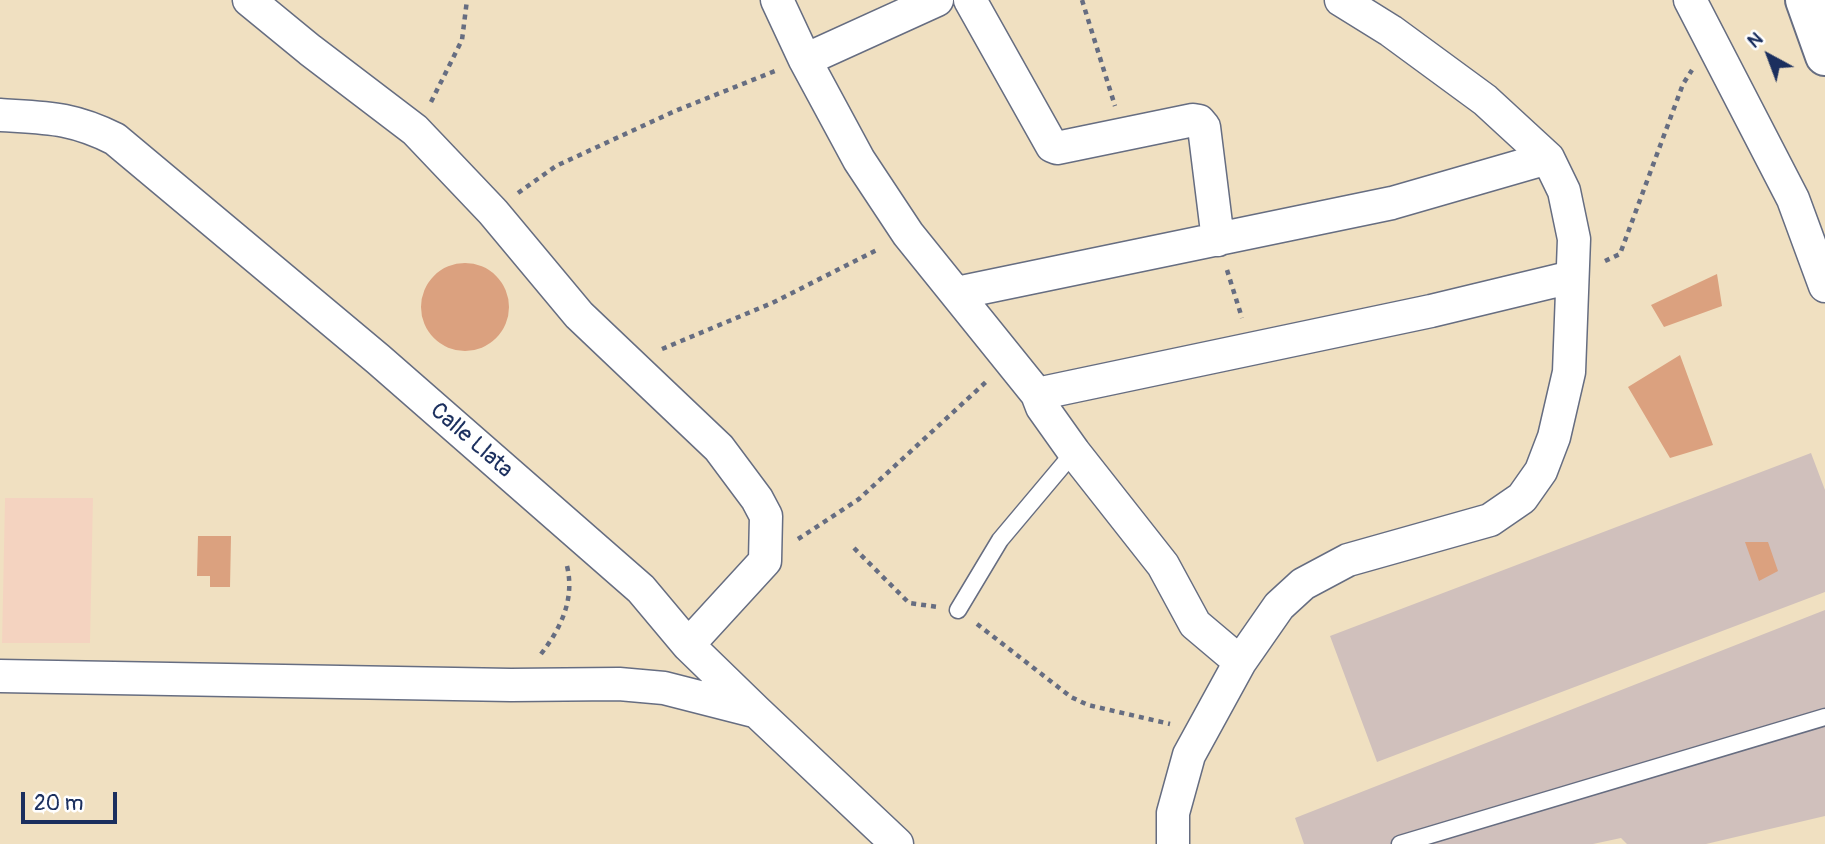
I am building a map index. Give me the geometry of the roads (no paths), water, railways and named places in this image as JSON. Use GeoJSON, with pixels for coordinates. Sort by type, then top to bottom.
{"type":"FeatureCollection","features":[{"type":"Feature","properties":{"kind":"main road"},"geometry":{"type":"LineString","coordinates":[[1805,0],[1825,57]]}},
{"type":"Feature","properties":{"kind":"street"},"geometry":{"type":"LineString","coordinates":[[249,0],[415,130],[493,212],[579,315],[719,448],[757,499],[766,516],[765,561],[688,645]]}},
{"type":"Feature","properties":{"kind":"street"},"geometry":{"type":"LineString","coordinates":[[778,0],[805,60],[859,160],[908,234],[1037,394],[1042,407],[1074,452],[1163,565],[1195,624],[1240,662]]}},
{"type":"Feature","properties":{"kind":"street"},"geometry":{"type":"LineString","coordinates":[[805,60],[937,0]]}},
{"type":"Feature","properties":{"kind":"street"},"geometry":{"type":"LineString","coordinates":[[970,0],[1052,146],[1057,148],[1193,120],[1199,121],[1204,127],[1217,240]]}},
{"type":"Feature","properties":{"kind":"street"},"geometry":{"type":"LineString","coordinates":[[1173,844],[1173,813],[1189,755],[1240,662],[1279,606],[1303,584],[1348,561],[1490,520],[1522,498],[1541,471],[1554,438],[1569,372],[1574,239],[1564,191],[1548,158],[1485,100],[1391,31],[1340,0]]}},
{"type":"Feature","properties":{"kind":"street"},"geometry":{"type":"LineString","coordinates":[[1690,0],[1793,199],[1825,286]]}},
{"type":"Feature","properties":{"kind":"street","name":"Calle Llata"},"geometry":{"type":"LineString","coordinates":[[0,115],[64,119],[115,139],[378,359],[641,589],[688,645],[897,844]]}},
{"type":"Feature","properties":{"kind":"street"},"geometry":{"type":"LineString","coordinates":[[957,293],[1392,202],[1548,158]]}},
{"type":"Feature","properties":{"kind":"street"},"geometry":{"type":"LineString","coordinates":[[1037,394],[1431,311],[1573,277]]}},
{"type":"Feature","properties":{"kind":"street"},"geometry":{"type":"LineString","coordinates":[[0,676],[511,685],[619,684],[664,688],[756,711]]}},
{"type":"Feature","properties":{"kind":"lane"},"geometry":{"type":"LineString","coordinates":[[958,610],[1000,540],[1074,452]]}},
{"type":"Feature","properties":{"kind":"lane"},"geometry":{"type":"LineString","coordinates":[[1400,844],[1825,717]]}}]}
